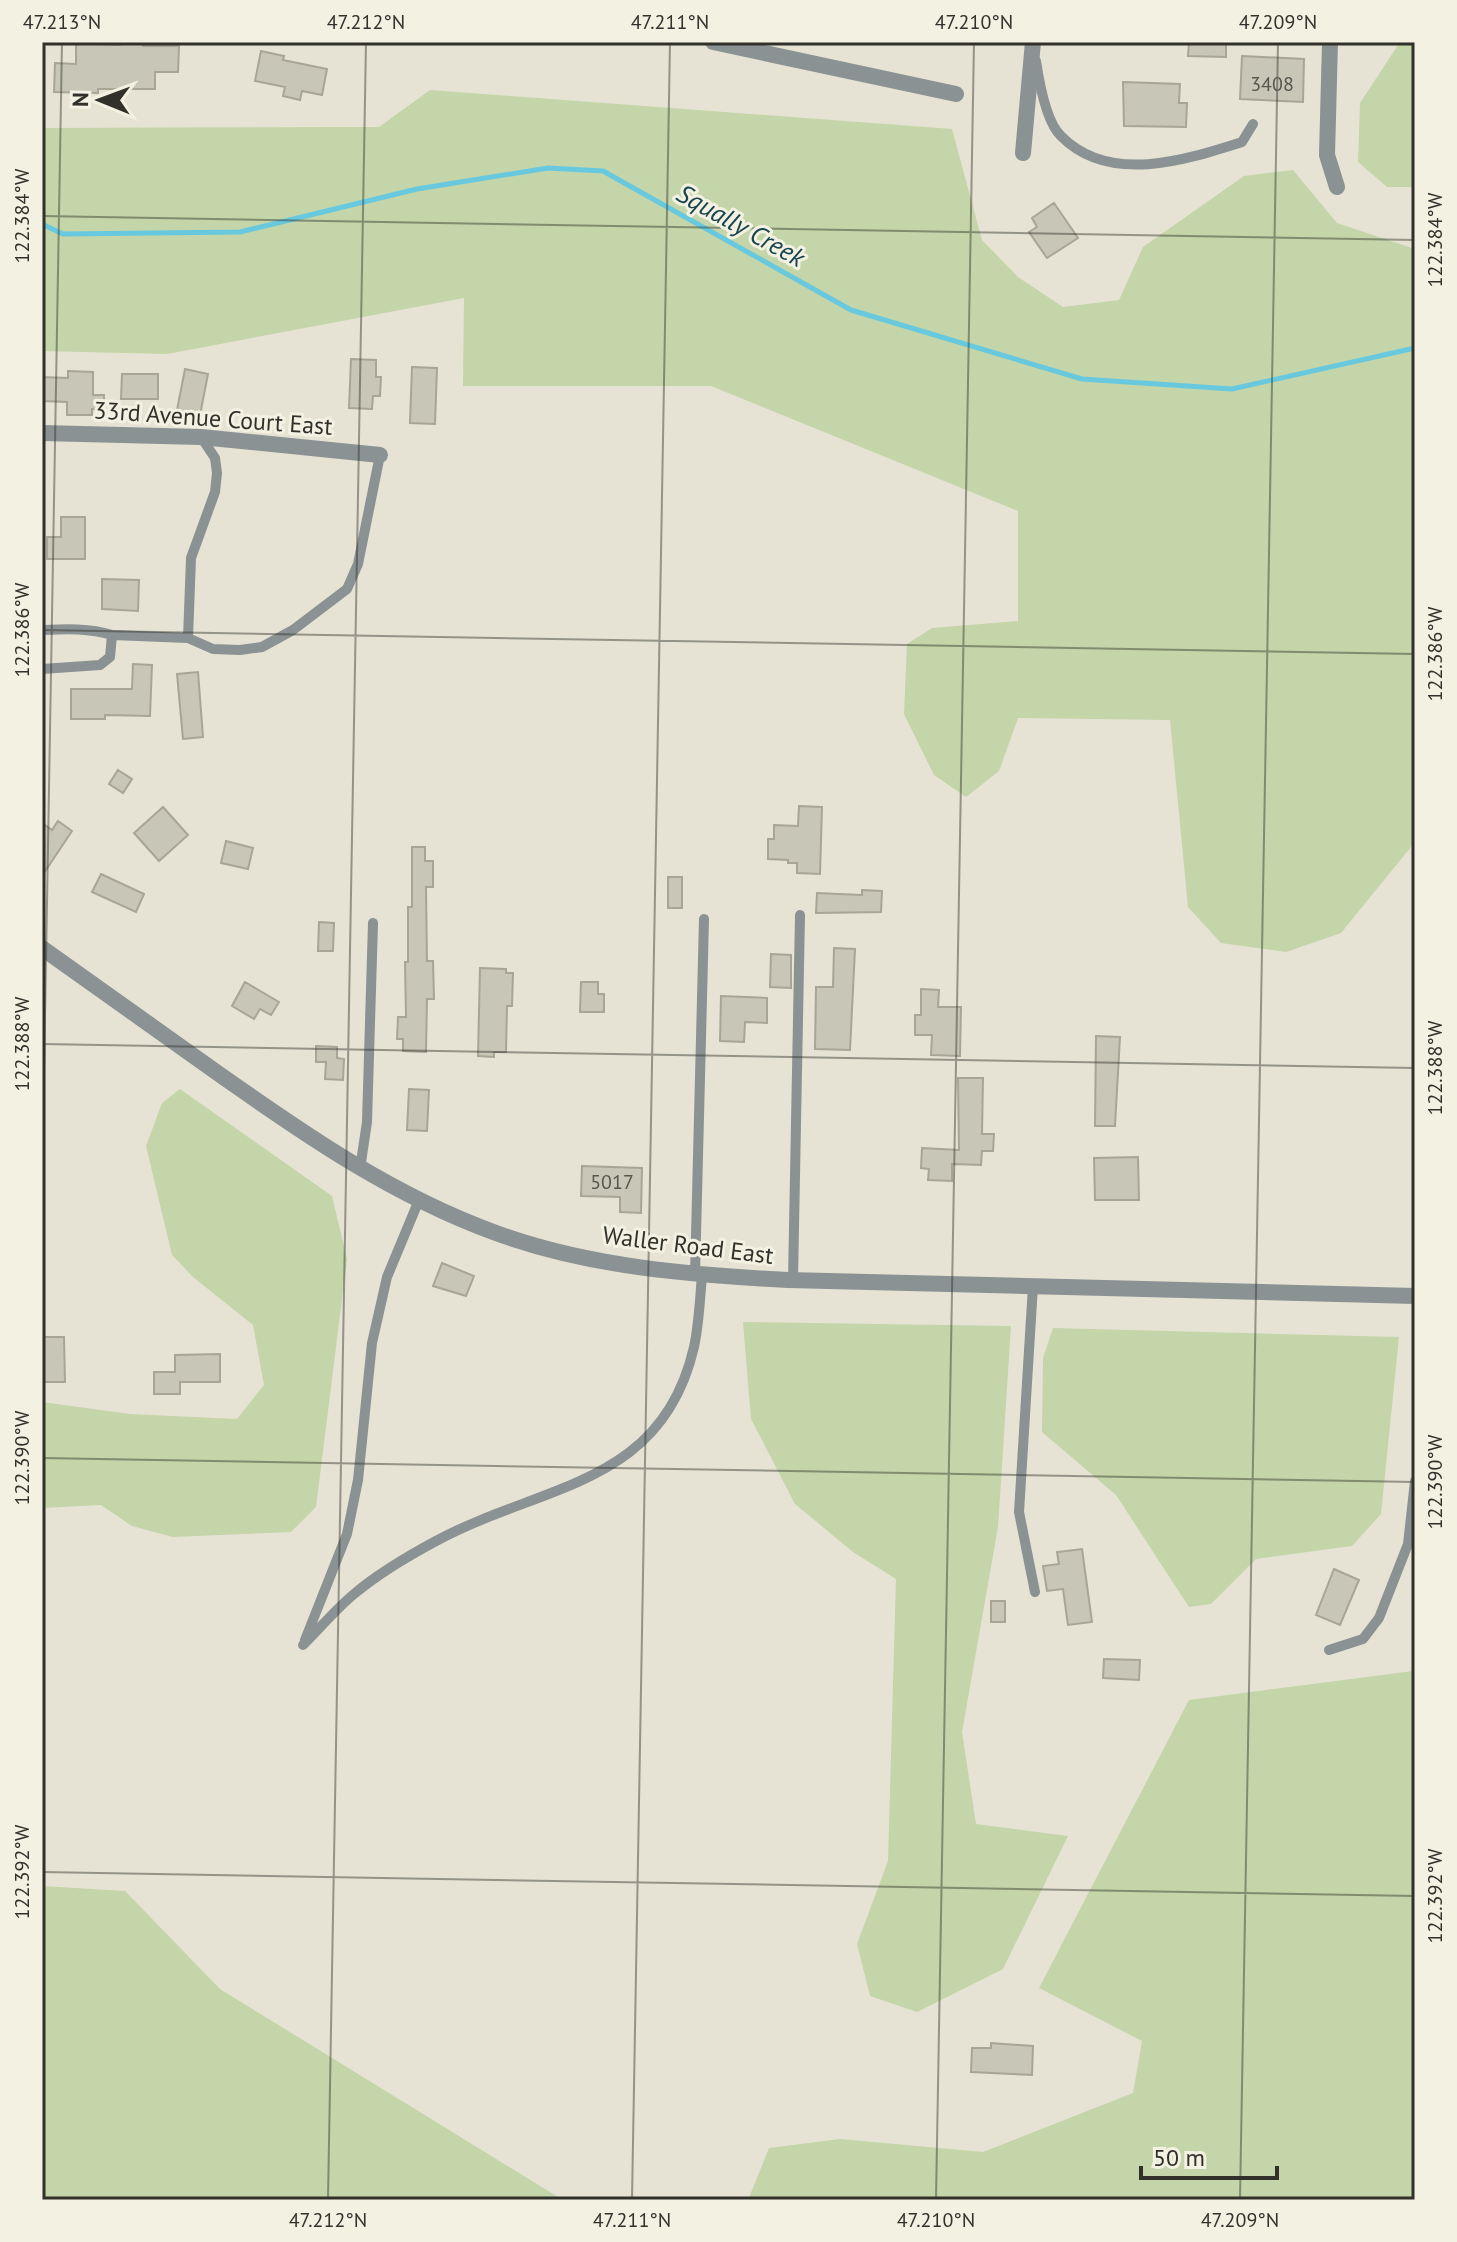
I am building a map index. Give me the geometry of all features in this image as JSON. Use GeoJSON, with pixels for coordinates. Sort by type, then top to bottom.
{"type":"FeatureCollection","features":[{"type":"Feature","properties":{"kind":"street"},"geometry":{"type":"LineString","coordinates":[[713,42],[956,94]]}},
{"type":"Feature","properties":{"kind":"street"},"geometry":{"type":"LineString","coordinates":[[1330,42],[1327,155],[1337,187]]}},
{"type":"Feature","properties":{"kind":"street"},"geometry":{"type":"LineString","coordinates":[[1023,153],[1033,43]]}},
{"type":"Feature","properties":{"kind":"street","name":"33rd Avenue Court East"},"geometry":{"type":"LineString","coordinates":[[42,433],[201,437],[380,455]]}},
{"type":"Feature","properties":{"kind":"street","name":"Waller Road East"},"geometry":{"type":"LineString","coordinates":[[42,948],[306,1136],[360,1169],[419,1200],[499,1234],[578,1256],[699,1275],[793,1280],[1415,1296]]}},
{"type":"Feature","properties":{"kind":"lane"},"geometry":{"type":"LineString","coordinates":[[1033,43],[1042,97],[1059,135],[1087,153],[1121,165],[1165,163],[1242,142],[1253,124]]}},
{"type":"Feature","properties":{"kind":"lane"},"geometry":{"type":"LineString","coordinates":[[188,638],[191,558],[215,492],[217,473],[215,458],[201,437]]}},
{"type":"Feature","properties":{"kind":"lane"},"geometry":{"type":"LineString","coordinates":[[42,630],[76,628],[112,635],[188,638],[213,649],[262,647],[293,630],[347,589],[358,564],[380,455]]}},
{"type":"Feature","properties":{"kind":"lane"},"geometry":{"type":"LineString","coordinates":[[42,669],[100,665],[110,657],[112,635]]}},
{"type":"Feature","properties":{"kind":"lane"},"geometry":{"type":"LineString","coordinates":[[793,1280],[800,915]]}},
{"type":"Feature","properties":{"kind":"lane"},"geometry":{"type":"LineString","coordinates":[[419,1200],[387,1277],[372,1343],[358,1480],[347,1534],[303,1645],[352,1595],[373,1579],[436,1540],[522,1502],[588,1478],[619,1462],[644,1442],[664,1418],[684,1381],[694,1346],[699,1275],[704,919]]}},
{"type":"Feature","properties":{"kind":"lane"},"geometry":{"type":"LineString","coordinates":[[360,1169],[367,1122],[373,923]]}},
{"type":"Feature","properties":{"kind":"lane"},"geometry":{"type":"LineString","coordinates":[[1033,1286],[1019,1512],[1035,1592]]}},
{"type":"Feature","properties":{"kind":"lane"},"geometry":{"type":"LineString","coordinates":[[1329,1650],[1363,1639],[1379,1618],[1408,1544],[1415,1481]]}},
{"type":"Feature","properties":{"kind":"green space"},"geometry":{"type":"Polygon","coordinates":[[[1400,42],[1415,42],[1415,187],[1387,187],[1358,162],[1360,103],[1400,42]]]}},
{"type":"Feature","properties":{"kind":"green space"},"geometry":{"type":"Polygon","coordinates":[[[430,90],[952,129],[982,240],[1018,277],[1063,307],[1119,300],[1143,247],[1244,176],[1293,170],[1337,223],[1415,249],[1415,842],[1341,933],[1286,952],[1221,943],[1188,907],[1170,720],[1018,718],[999,771],[966,797],[934,775],[904,714],[907,644],[932,628],[1018,621],[1018,511],[711,386],[463,386],[464,298],[167,354],[42,351],[42,128],[379,127],[430,90]]]}},
{"type":"Feature","properties":{"kind":"green space"},"geometry":{"type":"Polygon","coordinates":[[[180,1089],[332,1196],[347,1259],[316,1507],[291,1532],[173,1537],[132,1526],[101,1505],[42,1508],[42,1402],[130,1414],[237,1419],[264,1385],[253,1325],[193,1277],[172,1255],[146,1146],[162,1103],[180,1089]]]}},
{"type":"Feature","properties":{"kind":"green space"},"geometry":{"type":"Polygon","coordinates":[[[743,1322],[1011,1326],[998,1527],[962,1732],[976,1824],[1068,1836],[1003,1969],[917,2012],[870,1996],[857,1944],[888,1861],[896,1579],[853,1552],[795,1504],[751,1419],[743,1322]]]}},
{"type":"Feature","properties":{"kind":"green space"},"geometry":{"type":"Polygon","coordinates":[[[1053,1328],[1399,1337],[1381,1514],[1352,1546],[1256,1559],[1211,1604],[1189,1607],[1116,1495],[1042,1432],[1043,1358],[1053,1328]]]}},
{"type":"Feature","properties":{"kind":"green space"},"geometry":{"type":"Polygon","coordinates":[[[1415,1662],[1415,2200],[748,2200],[769,2148],[840,2139],[983,2152],[1133,2093],[1142,2041],[1039,1988],[1189,1700],[1413,1671],[1415,1662]]]}},
{"type":"Feature","properties":{"kind":"green space"},"geometry":{"type":"Polygon","coordinates":[[[42,1886],[125,1891],[220,1989],[563,2200],[42,2200],[42,1886]]]}},
{"type":"Feature","properties":{"kind":"building"},"geometry":{"type":"Polygon","coordinates":[[[120,42],[143,42],[143,46],[179,46],[178,72],[155,72],[155,89],[54,92],[55,63],[76,64],[76,43],[120,45],[120,42]]]}},
{"type":"Feature","properties":{"kind":"building"},"geometry":{"type":"Polygon","coordinates":[[[1189,42],[1226,42],[1226,57],[1188,56],[1189,42]]]}},
{"type":"Feature","properties":{"kind":"building"},"geometry":{"type":"Polygon","coordinates":[[[261,51],[284,56],[283,60],[327,69],[322,95],[302,91],[300,100],[283,96],[285,87],[255,81],[261,51]]]}},
{"type":"Feature","properties":{"kind":"building"},"geometry":{"type":"Polygon","coordinates":[[[1242,56],[1304,59],[1303,102],[1240,99],[1242,56]]]}},
{"type":"Feature","properties":{"kind":"building"},"geometry":{"type":"Polygon","coordinates":[[[1123,82],[1180,84],[1179,103],[1187,103],[1186,127],[1124,126],[1123,82]]]}},
{"type":"Feature","properties":{"kind":"building"},"geometry":{"type":"Polygon","coordinates":[[[1054,203],[1078,238],[1047,258],[1029,232],[1037,227],[1032,218],[1054,203]]]}},
{"type":"Feature","properties":{"kind":"building"},"geometry":{"type":"Polygon","coordinates":[[[351,359],[376,360],[376,377],[381,377],[380,396],[373,396],[372,409],[349,408],[351,359]]]}},
{"type":"Feature","properties":{"kind":"building"},"geometry":{"type":"Polygon","coordinates":[[[412,367],[437,368],[435,424],[410,423],[412,367]]]}},
{"type":"Feature","properties":{"kind":"building"},"geometry":{"type":"Polygon","coordinates":[[[185,369],[208,374],[200,415],[177,410],[185,369]]]}},
{"type":"Feature","properties":{"kind":"building"},"geometry":{"type":"Polygon","coordinates":[[[68,371],[93,372],[93,395],[104,395],[104,410],[92,409],[92,415],[67,415],[67,402],[42,401],[42,377],[68,378],[68,371]]]}},
{"type":"Feature","properties":{"kind":"building"},"geometry":{"type":"Polygon","coordinates":[[[122,374],[158,374],[158,399],[121,399],[122,374]]]}},
{"type":"Feature","properties":{"kind":"building"},"geometry":{"type":"Polygon","coordinates":[[[61,517],[85,517],[85,559],[47,559],[47,537],[61,537],[61,517]]]}},
{"type":"Feature","properties":{"kind":"building"},"geometry":{"type":"Polygon","coordinates":[[[102,579],[139,580],[138,611],[102,609],[102,579]]]}},
{"type":"Feature","properties":{"kind":"building"},"geometry":{"type":"Polygon","coordinates":[[[133,664],[152,665],[150,716],[105,715],[105,719],[71,719],[71,689],[132,689],[133,664]]]}},
{"type":"Feature","properties":{"kind":"building"},"geometry":{"type":"Polygon","coordinates":[[[198,672],[203,737],[183,739],[177,674],[198,672]]]}},
{"type":"Feature","properties":{"kind":"building"},"geometry":{"type":"Polygon","coordinates":[[[118,770],[132,779],[123,793],[109,784],[118,770]]]}},
{"type":"Feature","properties":{"kind":"building"},"geometry":{"type":"Polygon","coordinates":[[[799,806],[822,807],[820,874],[797,873],[797,863],[768,859],[768,839],[774,839],[774,825],[798,826],[799,806]]]}},
{"type":"Feature","properties":{"kind":"building"},"geometry":{"type":"Polygon","coordinates":[[[163,807],[188,835],[159,861],[134,833],[163,807]]]}},
{"type":"Feature","properties":{"kind":"building"},"geometry":{"type":"Polygon","coordinates":[[[58,821],[72,831],[42,876],[42,823],[52,830],[58,821]]]}},
{"type":"Feature","properties":{"kind":"building"},"geometry":{"type":"Polygon","coordinates":[[[226,841],[253,848],[248,869],[221,863],[226,841]]]}},
{"type":"Feature","properties":{"kind":"building"},"geometry":{"type":"Polygon","coordinates":[[[412,847],[425,847],[425,861],[433,861],[433,887],[426,887],[427,961],[433,961],[434,999],[427,999],[426,1052],[403,1051],[403,1039],[397,1039],[398,1017],[406,1017],[405,962],[408,962],[408,907],[412,907],[412,847]]]}},
{"type":"Feature","properties":{"kind":"building"},"geometry":{"type":"Polygon","coordinates":[[[101,874],[144,894],[136,912],[92,892],[101,874]]]}},
{"type":"Feature","properties":{"kind":"building"},"geometry":{"type":"Polygon","coordinates":[[[668,877],[682,877],[682,908],[668,908],[668,877]]]}},
{"type":"Feature","properties":{"kind":"building"},"geometry":{"type":"Polygon","coordinates":[[[862,890],[882,891],[881,912],[816,913],[817,893],[862,895],[862,890]]]}},
{"type":"Feature","properties":{"kind":"building"},"geometry":{"type":"Polygon","coordinates":[[[319,922],[334,923],[333,951],[318,951],[319,922]]]}},
{"type":"Feature","properties":{"kind":"building"},"geometry":{"type":"Polygon","coordinates":[[[834,948],[855,949],[850,1050],[815,1049],[816,987],[833,987],[834,948]]]}},
{"type":"Feature","properties":{"kind":"building"},"geometry":{"type":"Polygon","coordinates":[[[771,954],[791,955],[791,988],[770,987],[771,954]]]}},
{"type":"Feature","properties":{"kind":"building"},"geometry":{"type":"Polygon","coordinates":[[[480,968],[506,969],[506,973],[513,973],[512,1006],[507,1006],[506,1052],[494,1052],[494,1057],[478,1056],[480,968]]]}},
{"type":"Feature","properties":{"kind":"building"},"geometry":{"type":"Polygon","coordinates":[[[245,982],[279,1002],[271,1015],[260,1009],[254,1019],[232,1006],[245,982]]]}},
{"type":"Feature","properties":{"kind":"building"},"geometry":{"type":"Polygon","coordinates":[[[581,982],[598,982],[598,994],[604,994],[604,1012],[580,1012],[581,982]]]}},
{"type":"Feature","properties":{"kind":"building"},"geometry":{"type":"Polygon","coordinates":[[[921,989],[939,990],[938,1007],[961,1007],[960,1056],[931,1055],[932,1035],[915,1035],[915,1015],[921,1015],[921,989]]]}},
{"type":"Feature","properties":{"kind":"building"},"geometry":{"type":"Polygon","coordinates":[[[721,996],[767,998],[767,1023],[745,1022],[744,1042],[720,1041],[721,996]]]}},
{"type":"Feature","properties":{"kind":"building"},"geometry":{"type":"Polygon","coordinates":[[[1096,1036],[1120,1037],[1115,1126],[1095,1126],[1096,1036]]]}},
{"type":"Feature","properties":{"kind":"building"},"geometry":{"type":"Polygon","coordinates":[[[316,1046],[337,1047],[337,1058],[344,1059],[343,1080],[325,1079],[326,1062],[316,1062],[316,1046]]]}},
{"type":"Feature","properties":{"kind":"building"},"geometry":{"type":"Polygon","coordinates":[[[958,1078],[983,1078],[982,1134],[994,1134],[993,1151],[982,1151],[981,1165],[952,1164],[952,1181],[928,1180],[929,1169],[921,1168],[922,1148],[959,1150],[958,1078]]]}},
{"type":"Feature","properties":{"kind":"building"},"geometry":{"type":"Polygon","coordinates":[[[409,1089],[429,1090],[427,1131],[407,1130],[409,1089]]]}},
{"type":"Feature","properties":{"kind":"building"},"geometry":{"type":"Polygon","coordinates":[[[1138,1157],[1139,1200],[1095,1200],[1094,1158],[1138,1157]]]}},
{"type":"Feature","properties":{"kind":"building"},"geometry":{"type":"Polygon","coordinates":[[[582,1166],[642,1168],[641,1213],[620,1212],[620,1197],[581,1196],[582,1166]]]}},
{"type":"Feature","properties":{"kind":"building"},"geometry":{"type":"Polygon","coordinates":[[[442,1263],[474,1276],[466,1296],[433,1286],[442,1263]]]}},
{"type":"Feature","properties":{"kind":"building"},"geometry":{"type":"Polygon","coordinates":[[[42,1337],[64,1337],[65,1382],[42,1382],[42,1337]]]}},
{"type":"Feature","properties":{"kind":"building"},"geometry":{"type":"Polygon","coordinates":[[[220,1354],[220,1382],[180,1382],[180,1394],[154,1394],[154,1372],[175,1372],[175,1355],[220,1354]]]}},
{"type":"Feature","properties":{"kind":"building"},"geometry":{"type":"Polygon","coordinates":[[[1082,1549],[1092,1622],[1068,1625],[1063,1589],[1047,1591],[1043,1566],[1059,1564],[1057,1552],[1082,1549]]]}},
{"type":"Feature","properties":{"kind":"building"},"geometry":{"type":"Polygon","coordinates":[[[1334,1569],[1359,1580],[1340,1625],[1316,1615],[1334,1569]]]}},
{"type":"Feature","properties":{"kind":"building"},"geometry":{"type":"Polygon","coordinates":[[[991,1601],[1005,1601],[1005,1622],[991,1622],[991,1601]]]}},
{"type":"Feature","properties":{"kind":"building"},"geometry":{"type":"Polygon","coordinates":[[[1104,1659],[1140,1660],[1139,1680],[1103,1678],[1104,1659]]]}},
{"type":"Feature","properties":{"kind":"building"},"geometry":{"type":"Polygon","coordinates":[[[991,2043],[1033,2046],[1032,2075],[971,2072],[972,2048],[991,2048],[991,2043]]]}},
{"type":"Feature","properties":{"kind":"waterway","name":"Squally Creek"},"geometry":{"type":"LineString","coordinates":[[42,224],[63,234],[240,232],[417,189],[548,168],[603,171],[851,310],[1082,379],[1232,389],[1415,348]]}}]}
